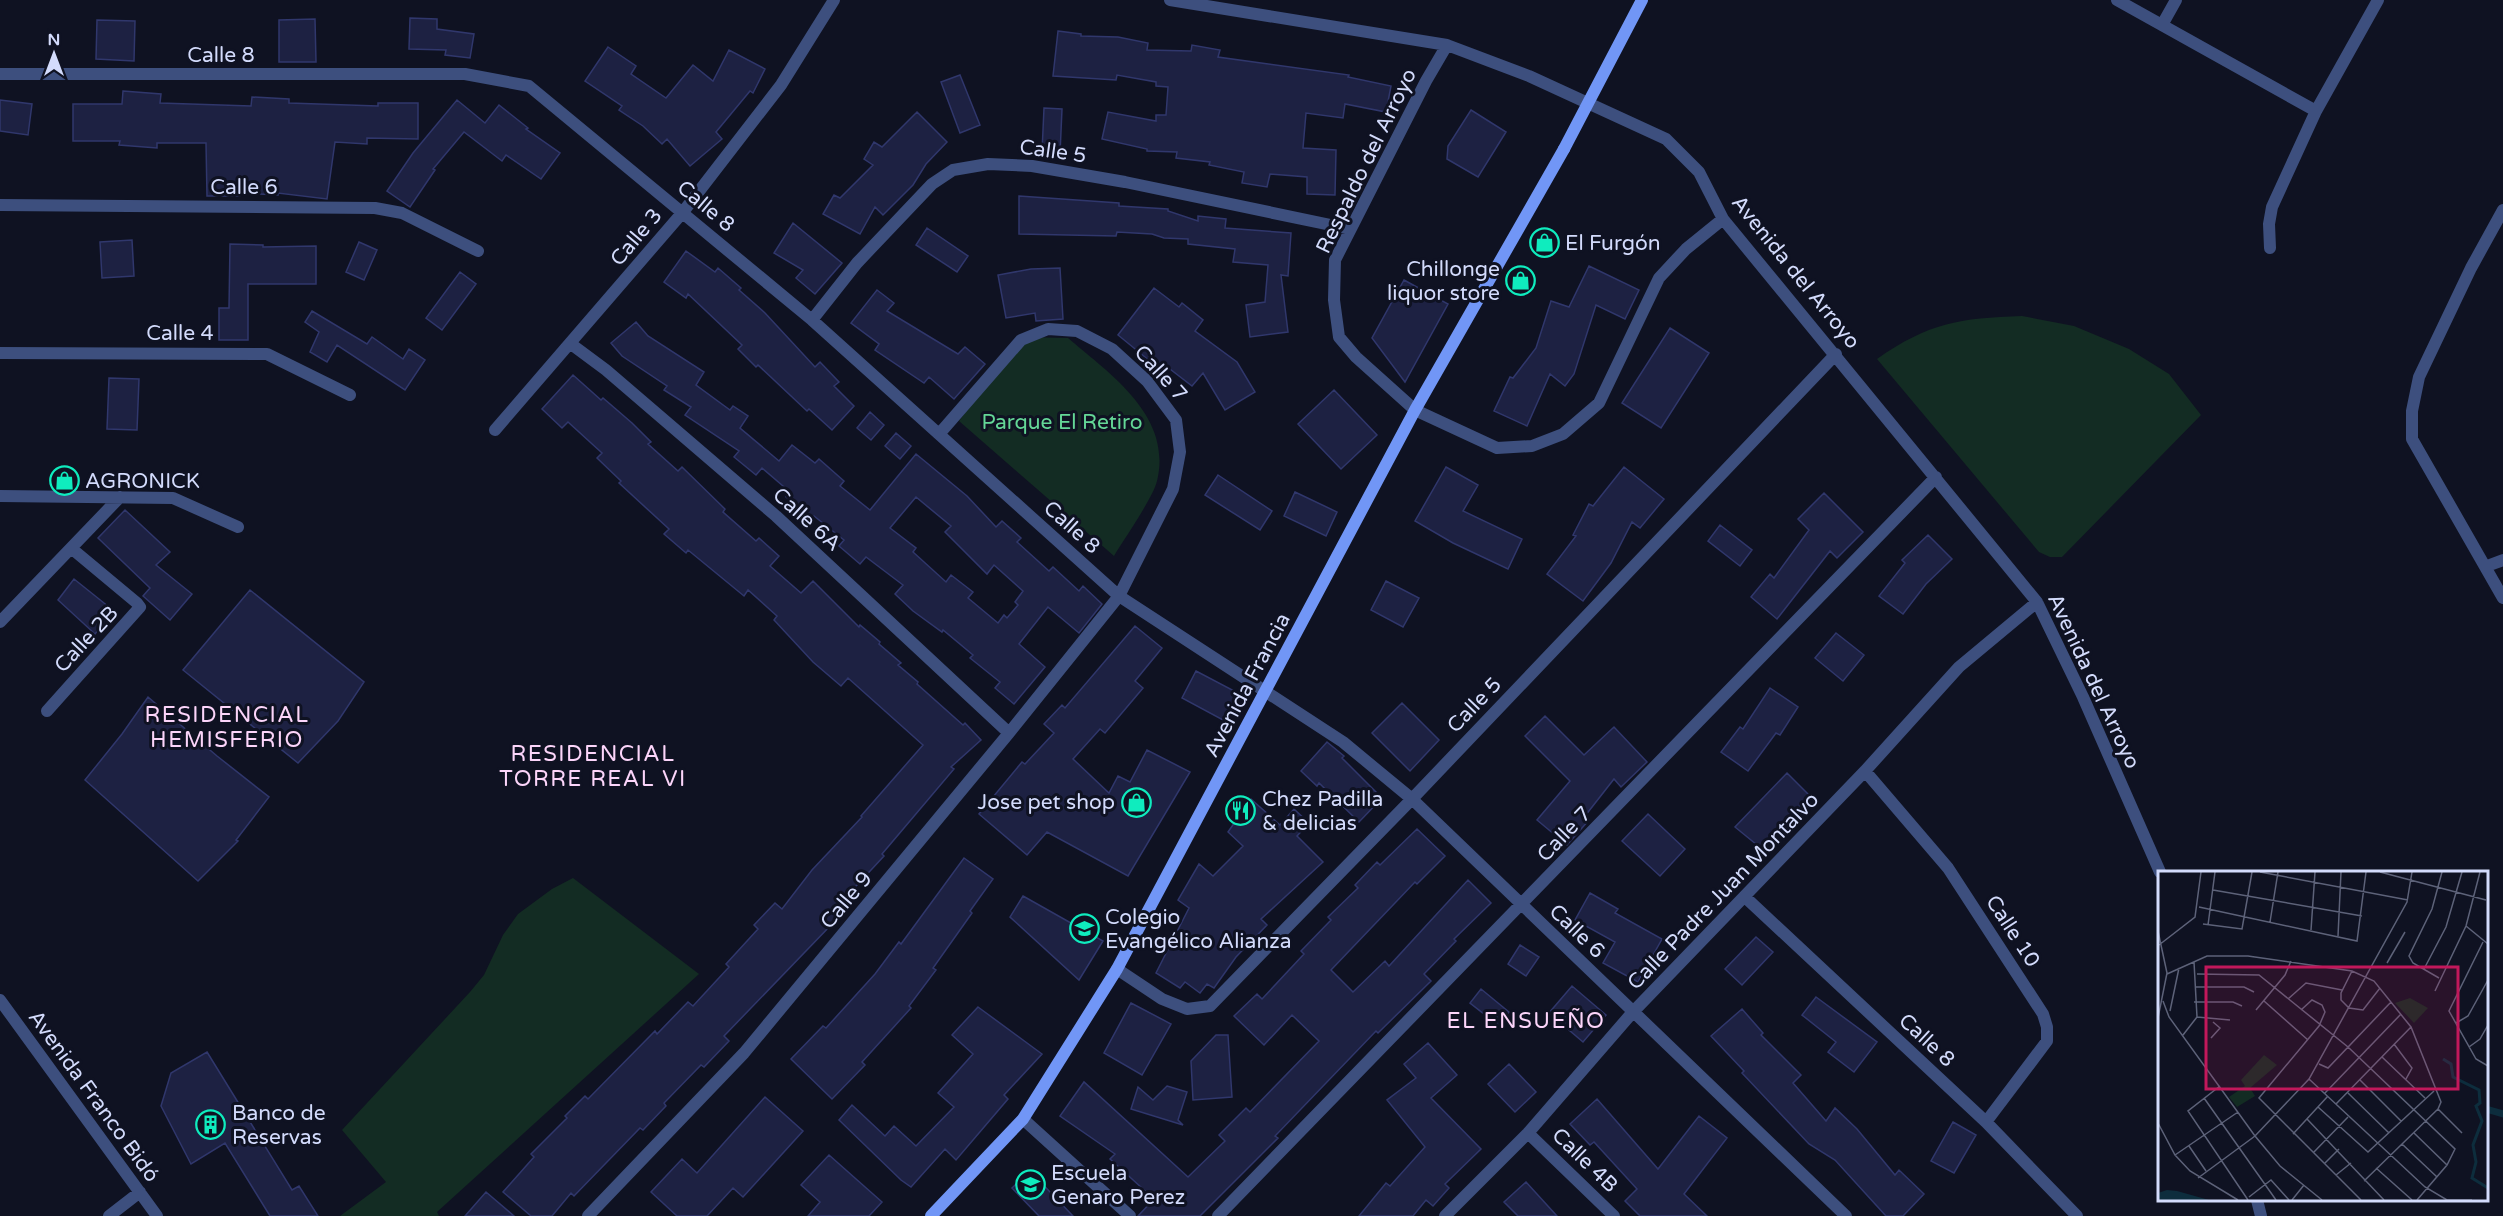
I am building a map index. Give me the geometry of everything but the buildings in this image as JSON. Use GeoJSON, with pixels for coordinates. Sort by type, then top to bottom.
{"type":"FeatureCollection","features":[{"type":"Feature","properties":{"kind":"main road","name":"Avenida Francia"},"geometry":{"type":"LineString","coordinates":[[932,1216],[1023,1119],[1117,969],[1415,410],[1564,149],[1642,0]]}},
{"type":"Feature","properties":{"kind":"street","name":"Calle 3"},"geometry":{"type":"LineString","coordinates":[[495,430],[683,212],[781,85],[834,0]]}},
{"type":"Feature","properties":{"kind":"street","name":"Avenida del Arroyo"},"geometry":{"type":"LineString","coordinates":[[1170,0],[1447,45],[1529,76],[1666,139],[1699,172],[1723,219],[2037,602],[2083,697],[2159,871]]}},
{"type":"Feature","properties":{"kind":"street"},"geometry":{"type":"LineString","coordinates":[[2117,0],[2316,111]]}},
{"type":"Feature","properties":{"kind":"street"},"geometry":{"type":"LineString","coordinates":[[2162,25],[2176,0]]}},
{"type":"Feature","properties":{"kind":"street"},"geometry":{"type":"LineString","coordinates":[[2270,248],[2269,224],[2272,207],[2316,111],[2378,0]]}},
{"type":"Feature","properties":{"kind":"street","name":"Respaldo del Arroyo"},"geometry":{"type":"LineString","coordinates":[[1447,45],[1426,81],[1335,260],[1334,300],[1339,337],[1356,357],[1415,410],[1497,448],[1533,446],[1563,434],[1599,403],[1659,278],[1686,249],[1723,219]]}},
{"type":"Feature","properties":{"kind":"street","name":"Calle 8"},"geometry":{"type":"LineString","coordinates":[[0,74],[465,74],[529,86],[812,320],[1119,596],[1266,692]]}},
{"type":"Feature","properties":{"kind":"street","name":"Calle 5"},"geometry":{"type":"LineString","coordinates":[[812,320],[857,263],[932,184],[953,170],[988,164],[1032,166],[1125,182],[1350,229]]}},
{"type":"Feature","properties":{"kind":"street","name":"Calle 6"},"geometry":{"type":"LineString","coordinates":[[0,205],[375,208],[402,213],[478,251]]}},
{"type":"Feature","properties":{"kind":"street"},"geometry":{"type":"LineString","coordinates":[[2503,210],[2471,268],[2419,376],[2412,411],[2412,439],[2487,566],[2503,598]]}},
{"type":"Feature","properties":{"kind":"street","name":"Calle 7"},"geometry":{"type":"LineString","coordinates":[[940,433],[1021,340],[1048,328],[1077,332],[1112,349],[1147,381],[1176,420],[1180,452],[1173,489],[1119,596]]}},
{"type":"Feature","properties":{"kind":"street","name":"Calle 6A"},"geometry":{"type":"LineString","coordinates":[[571,344],[606,370],[776,516],[1009,733]]}},
{"type":"Feature","properties":{"kind":"street","name":"Calle 4"},"geometry":{"type":"LineString","coordinates":[[0,353],[267,354],[350,395]]}},
{"type":"Feature","properties":{"kind":"street","name":"Calle 5"},"geometry":{"type":"LineString","coordinates":[[1117,969],[1162,999],[1187,1009],[1210,1006],[1412,799],[1836,354]]}},
{"type":"Feature","properties":{"kind":"street","name":"Calle 7"},"geometry":{"type":"LineString","coordinates":[[1218,1216],[1936,477]]}},
{"type":"Feature","properties":{"kind":"street"},"geometry":{"type":"LineString","coordinates":[[0,496],[173,498],[238,527]]}},
{"type":"Feature","properties":{"kind":"street"},"geometry":{"type":"LineString","coordinates":[[0,622],[120,497]]}},
{"type":"Feature","properties":{"kind":"street","name":"Calle 2B"},"geometry":{"type":"LineString","coordinates":[[46,711],[140,608],[71,548]]}},
{"type":"Feature","properties":{"kind":"street"},"geometry":{"type":"LineString","coordinates":[[2487,566],[2503,560]]}},
{"type":"Feature","properties":{"kind":"street","name":"Calle 9"},"geometry":{"type":"LineString","coordinates":[[588,1216],[744,1053],[1009,733],[1119,596]]}},
{"type":"Feature","properties":{"kind":"street","name":"Calle Padre Juan Montalvo"},"geometry":{"type":"LineString","coordinates":[[1445,1216],[1528,1133],[1632,1013],[1865,771],[1959,667],[2037,602]]}},
{"type":"Feature","properties":{"kind":"street","name":"Calle 6"},"geometry":{"type":"LineString","coordinates":[[1266,692],[1343,742],[1412,799],[1632,1013],[1846,1216]]}},
{"type":"Feature","properties":{"kind":"street","name":"Calle 10"},"geometry":{"type":"LineString","coordinates":[[1865,771],[1948,868],[2043,1014],[2047,1027],[2047,1041],[1986,1122]]}},
{"type":"Feature","properties":{"kind":"street","name":"Calle 8"},"geometry":{"type":"LineString","coordinates":[[1745,897],[1986,1122],[2077,1216]]}},
{"type":"Feature","properties":{"kind":"street","name":"Avenida Franco Bidó"},"geometry":{"type":"LineString","coordinates":[[0,1000],[157,1216]]}},
{"type":"Feature","properties":{"kind":"street"},"geometry":{"type":"LineString","coordinates":[[1023,1119],[1130,1216]]}},
{"type":"Feature","properties":{"kind":"street","name":"Calle 4B"},"geometry":{"type":"LineString","coordinates":[[1528,1133],[1614,1216]]}},
{"type":"Feature","properties":{"kind":"street"},"geometry":{"type":"LineString","coordinates":[[109,1216],[140,1191]]}},
{"type":"Feature","properties":{"kind":"street"},"geometry":{"type":"LineString","coordinates":[[2257,1201],[2260,1216]]}},
{"type":"Feature","properties":{"kind":"green space"},"geometry":{"type":"Polygon","coordinates":[[[2022,316],[2074,326],[2129,349],[2169,374],[2201,415],[2062,557],[2050,557],[2039,552],[1877,359],[1912,337],[1945,325],[1980,318],[2022,316]]]}},
{"type":"Feature","properties":{"kind":"green space","name":"Parque El Retiro"},"geometry":{"type":"Polygon","coordinates":[[[1021,337],[1068,338],[1119,382],[1147,417],[1156,436],[1159,458],[1157,481],[1144,508],[1114,556],[959,421],[1021,337]]]}},
{"type":"Feature","properties":{"kind":"green space"},"geometry":{"type":"Polygon","coordinates":[[[573,878],[699,974],[437,1212],[439,1216],[340,1216],[386,1182],[342,1130],[484,975],[503,935],[518,914],[552,889],[573,878]]]}},
{"type":"Feature","properties":{"kind":"waterway"},"geometry":{"type":"LineString","coordinates":[[2488,1110],[2503,1114]]}},
{"type":"Feature","properties":{"kind":"place","name":"El Furgón"},"geometry":{"type":"Point","coordinates":[1544,243]}},
{"type":"Feature","properties":{"kind":"place","name":"Chillonge liquor store"},"geometry":{"type":"Point","coordinates":[1521,281]}},
{"type":"Feature","properties":{"kind":"place","name":"AGRONICK"},"geometry":{"type":"Point","coordinates":[64,481]}},
{"type":"Feature","properties":{"kind":"place","name":"Jose pet shop"},"geometry":{"type":"Point","coordinates":[1136,802]}},
{"type":"Feature","properties":{"kind":"place","name":"Chez Padilla & delicias"},"geometry":{"type":"Point","coordinates":[1241,811]}},
{"type":"Feature","properties":{"kind":"place","name":"Colegio Evangélico Alianza"},"geometry":{"type":"Point","coordinates":[1084,929]}},
{"type":"Feature","properties":{"kind":"place","name":"Banco de Reservas"},"geometry":{"type":"Point","coordinates":[211,1125]}},
{"type":"Feature","properties":{"kind":"place","name":"Escuela Genaro Perez"},"geometry":{"type":"Point","coordinates":[1030,1185]}},
{"type":"Feature","properties":{"kind":"district","name":"RESIDENCIAL HEMISFERIO"},"geometry":{"type":"Point","coordinates":[227,726]}},
{"type":"Feature","properties":{"kind":"district","name":"RESIDENCIAL TORRE REAL VI"},"geometry":{"type":"Point","coordinates":[593,766]}},
{"type":"Feature","properties":{"kind":"district","name":"EL ENSUEÑO"},"geometry":{"type":"Point","coordinates":[1526,1020]}}]}
